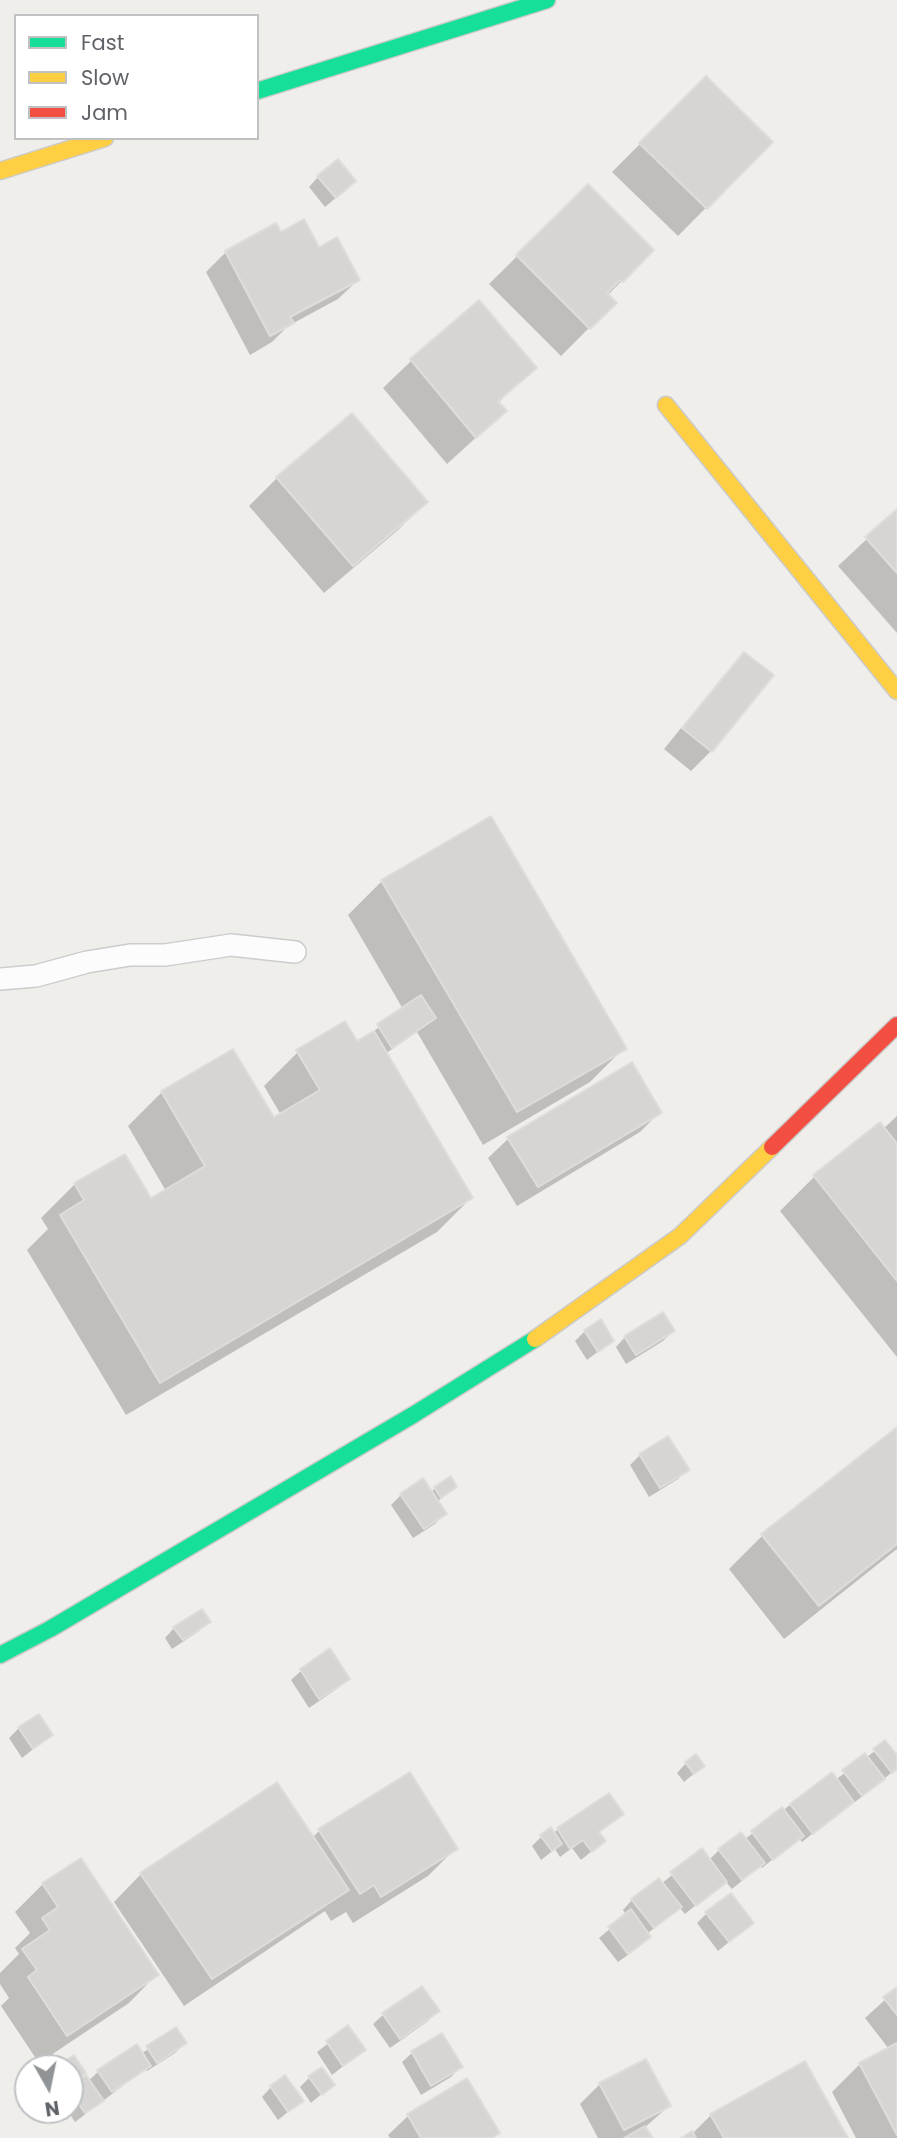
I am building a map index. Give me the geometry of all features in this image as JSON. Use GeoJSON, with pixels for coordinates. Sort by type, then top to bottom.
{"type":"FeatureCollection","features":[{"type":"Feature","properties":{"kind":"street"},"geometry":{"type":"LineString","coordinates":[[259,90],[547,0]]}},
{"type":"Feature","properties":{"kind":"street"},"geometry":{"type":"LineString","coordinates":[[0,171],[99,140]]}},
{"type":"Feature","properties":{"kind":"street"},"geometry":{"type":"LineString","coordinates":[[666,404],[897,691]]}},
{"type":"Feature","properties":{"kind":"street"},"geometry":{"type":"LineString","coordinates":[[0,1655],[50,1629],[550,1331],[680,1236],[897,1025]]}},
{"type":"Feature","properties":{"kind":"lane"},"geometry":{"type":"LineString","coordinates":[[0,979],[36,976],[87,962],[130,955],[165,955],[231,945],[295,952]]}},
{"type":"Feature","properties":{"kind":"building"},"geometry":{"type":"Polygon","coordinates":[[[706,76],[773,142],[707,209],[639,143],[706,76]]]}},
{"type":"Feature","properties":{"kind":"building"},"geometry":{"type":"Polygon","coordinates":[[[338,159],[356,181],[336,198],[317,176],[338,159]]]}},
{"type":"Feature","properties":{"kind":"building"},"geometry":{"type":"Polygon","coordinates":[[[588,184],[654,250],[623,282],[620,280],[607,293],[617,303],[590,329],[516,255],[588,184]]]}},
{"type":"Feature","properties":{"kind":"building"},"geometry":{"type":"Polygon","coordinates":[[[304,219],[319,247],[337,237],[360,280],[290,317],[294,323],[270,336],[225,251],[276,223],[281,232],[304,219]]]}},
{"type":"Feature","properties":{"kind":"building"},"geometry":{"type":"Polygon","coordinates":[[[479,300],[537,368],[498,401],[507,411],[476,438],[410,359],[479,300]]]}},
{"type":"Feature","properties":{"kind":"building"},"geometry":{"type":"Polygon","coordinates":[[[352,413],[428,502],[353,566],[276,477],[352,413]]]}},
{"type":"Feature","properties":{"kind":"building"},"geometry":{"type":"Polygon","coordinates":[[[897,509],[897,573],[865,537],[897,509]]]}},
{"type":"Feature","properties":{"kind":"building"},"geometry":{"type":"Polygon","coordinates":[[[744,652],[774,675],[712,752],[682,728],[744,652]]]}},
{"type":"Feature","properties":{"kind":"building"},"geometry":{"type":"Polygon","coordinates":[[[491,816],[627,1049],[517,1112],[381,880],[491,816]]]}},
{"type":"Feature","properties":{"kind":"building"},"geometry":{"type":"Polygon","coordinates":[[[421,995],[436,1018],[392,1048],[377,1024],[421,995]]]}},
{"type":"Feature","properties":{"kind":"building"},"geometry":{"type":"Polygon","coordinates":[[[345,1021],[357,1041],[374,1031],[473,1198],[160,1383],[60,1215],[84,1200],[74,1183],[125,1154],[151,1198],[205,1166],[161,1091],[233,1049],[274,1117],[320,1090],[296,1050],[345,1021]]]}},
{"type":"Feature","properties":{"kind":"building"},"geometry":{"type":"Polygon","coordinates":[[[632,1062],[662,1113],[538,1187],[507,1137],[632,1062]]]}},
{"type":"Feature","properties":{"kind":"building"},"geometry":{"type":"Polygon","coordinates":[[[880,1122],[897,1144],[897,1281],[813,1175],[880,1122]]]}},
{"type":"Feature","properties":{"kind":"building"},"geometry":{"type":"Polygon","coordinates":[[[663,1312],[675,1331],[636,1355],[624,1336],[663,1312]]]}},
{"type":"Feature","properties":{"kind":"building"},"geometry":{"type":"Polygon","coordinates":[[[601,1319],[614,1341],[598,1352],[584,1330],[601,1319]]]}},
{"type":"Feature","properties":{"kind":"building"},"geometry":{"type":"Polygon","coordinates":[[[897,1427],[897,1544],[819,1606],[761,1534],[897,1427]]]}},
{"type":"Feature","properties":{"kind":"building"},"geometry":{"type":"Polygon","coordinates":[[[668,1436],[690,1470],[660,1488],[639,1454],[668,1436]]]}},
{"type":"Feature","properties":{"kind":"building"},"geometry":{"type":"Polygon","coordinates":[[[451,1476],[457,1487],[441,1498],[434,1487],[451,1476]]]}},
{"type":"Feature","properties":{"kind":"building"},"geometry":{"type":"Polygon","coordinates":[[[423,1478],[447,1514],[424,1529],[400,1494],[423,1478]]]}},
{"type":"Feature","properties":{"kind":"building"},"geometry":{"type":"Polygon","coordinates":[[[202,1609],[211,1622],[183,1640],[173,1627],[202,1609]]]}},
{"type":"Feature","properties":{"kind":"building"},"geometry":{"type":"Polygon","coordinates":[[[330,1648],[350,1679],[319,1699],[300,1669],[330,1648]]]}},
{"type":"Feature","properties":{"kind":"building"},"geometry":{"type":"Polygon","coordinates":[[[39,1714],[53,1735],[33,1749],[18,1727],[39,1714]]]}},
{"type":"Feature","properties":{"kind":"building"},"geometry":{"type":"Polygon","coordinates":[[[885,1740],[897,1755],[897,1769],[892,1773],[873,1749],[885,1740]]]}},
{"type":"Feature","properties":{"kind":"building"},"geometry":{"type":"Polygon","coordinates":[[[865,1753],[885,1779],[862,1796],[842,1770],[865,1753]]]}},
{"type":"Feature","properties":{"kind":"building"},"geometry":{"type":"Polygon","coordinates":[[[696,1754],[705,1766],[694,1774],[685,1762],[696,1754]]]}},
{"type":"Feature","properties":{"kind":"building"},"geometry":{"type":"Polygon","coordinates":[[[410,1772],[458,1849],[381,1897],[374,1885],[360,1894],[318,1829],[410,1772]]]}},
{"type":"Feature","properties":{"kind":"building"},"geometry":{"type":"Polygon","coordinates":[[[832,1772],[854,1802],[813,1834],[790,1804],[832,1772]]]}},
{"type":"Feature","properties":{"kind":"building"},"geometry":{"type":"Polygon","coordinates":[[[277,1782],[349,1890],[212,1979],[140,1873],[277,1782]]]}},
{"type":"Feature","properties":{"kind":"building"},"geometry":{"type":"Polygon","coordinates":[[[609,1793],[624,1814],[599,1832],[606,1841],[592,1852],[583,1840],[570,1849],[557,1828],[609,1793]]]}},
{"type":"Feature","properties":{"kind":"building"},"geometry":{"type":"Polygon","coordinates":[[[782,1807],[804,1836],[773,1860],[751,1831],[782,1807]]]}},
{"type":"Feature","properties":{"kind":"building"},"geometry":{"type":"Polygon","coordinates":[[[551,1827],[562,1844],[552,1851],[540,1835],[551,1827]]]}},
{"type":"Feature","properties":{"kind":"building"},"geometry":{"type":"Polygon","coordinates":[[[741,1832],[765,1863],[742,1880],[718,1849],[741,1832]]]}},
{"type":"Feature","properties":{"kind":"building"},"geometry":{"type":"Polygon","coordinates":[[[702,1848],[727,1882],[696,1906],[670,1872],[702,1848]]]}},
{"type":"Feature","properties":{"kind":"building"},"geometry":{"type":"Polygon","coordinates":[[[81,1858],[159,1975],[67,2036],[28,1977],[37,1970],[22,1949],[50,1930],[42,1918],[58,1907],[42,1883],[81,1858]]]}},
{"type":"Feature","properties":{"kind":"building"},"geometry":{"type":"Polygon","coordinates":[[[659,1878],[682,1907],[654,1928],[631,1899],[659,1878]]]}},
{"type":"Feature","properties":{"kind":"building"},"geometry":{"type":"Polygon","coordinates":[[[731,1893],[754,1923],[729,1942],[705,1912],[731,1893]]]}},
{"type":"Feature","properties":{"kind":"building"},"geometry":{"type":"Polygon","coordinates":[[[631,1909],[651,1937],[628,1954],[608,1927],[631,1909]]]}},
{"type":"Feature","properties":{"kind":"building"},"geometry":{"type":"Polygon","coordinates":[[[422,1986],[440,2011],[400,2039],[382,2013],[422,1986]]]}},
{"type":"Feature","properties":{"kind":"building"},"geometry":{"type":"Polygon","coordinates":[[[897,1987],[897,2015],[883,1997],[897,1987]]]}},
{"type":"Feature","properties":{"kind":"building"},"geometry":{"type":"Polygon","coordinates":[[[348,2025],[366,2050],[343,2066],[326,2041],[348,2025]]]}},
{"type":"Feature","properties":{"kind":"building"},"geometry":{"type":"Polygon","coordinates":[[[176,2027],[187,2043],[157,2063],[146,2046],[176,2027]]]}},
{"type":"Feature","properties":{"kind":"building"},"geometry":{"type":"Polygon","coordinates":[[[442,2033],[463,2067],[431,2086],[411,2051],[442,2033]]]}},
{"type":"Feature","properties":{"kind":"building"},"geometry":{"type":"Polygon","coordinates":[[[897,2043],[897,2135],[859,2063],[897,2043]]]}},
{"type":"Feature","properties":{"kind":"building"},"geometry":{"type":"Polygon","coordinates":[[[137,2044],[151,2066],[112,2092],[97,2070],[137,2044]]]}},
{"type":"Feature","properties":{"kind":"building"},"geometry":{"type":"Polygon","coordinates":[[[646,2059],[671,2106],[624,2130],[599,2083],[646,2059]]]}},
{"type":"Feature","properties":{"kind":"building"},"geometry":{"type":"Polygon","coordinates":[[[805,2061],[848,2138],[724,2138],[710,2114],[805,2061]]]}},
{"type":"Feature","properties":{"kind":"building"},"geometry":{"type":"Polygon","coordinates":[[[322,2067],[335,2085],[322,2095],[308,2076],[322,2067]]]}},
{"type":"Feature","properties":{"kind":"building"},"geometry":{"type":"Polygon","coordinates":[[[86,2075],[104,2101],[85,2113],[84,2112],[86,2075]]]}},
{"type":"Feature","properties":{"kind":"building"},"geometry":{"type":"Polygon","coordinates":[[[285,2075],[304,2101],[288,2112],[270,2086],[285,2075]]]}},
{"type":"Feature","properties":{"kind":"building"},"geometry":{"type":"Polygon","coordinates":[[[467,2078],[500,2133],[492,2138],[421,2138],[407,2114],[467,2078]]]}},
{"type":"Feature","properties":{"kind":"building"},"geometry":{"type":"Polygon","coordinates":[[[645,2126],[653,2138],[624,2138],[645,2126]]]}},
{"type":"Feature","properties":{"kind":"building"},"geometry":{"type":"Polygon","coordinates":[[[692,2131],[696,2138],[681,2138],[692,2131]]]}},
{"type":"Feature","properties":{"kind":"traffic: fast"},"geometry":{"type":"LineString","coordinates":[[259,90],[547,0]]}},
{"type":"Feature","properties":{"kind":"traffic: fast"},"geometry":{"type":"LineString","coordinates":[[0,1655],[50,1629],[413,1415],[535,1339]]}},
{"type":"Feature","properties":{"kind":"traffic: slow"},"geometry":{"type":"LineString","coordinates":[[0,171],[99,140]]}},
{"type":"Feature","properties":{"kind":"traffic: slow"},"geometry":{"type":"LineString","coordinates":[[666,405],[897,691]]}},
{"type":"Feature","properties":{"kind":"traffic: slow"},"geometry":{"type":"LineString","coordinates":[[535,1339],[680,1236],[772,1147]]}},
{"type":"Feature","properties":{"kind":"traffic: jam"},"geometry":{"type":"LineString","coordinates":[[772,1147],[897,1025]]}}]}
